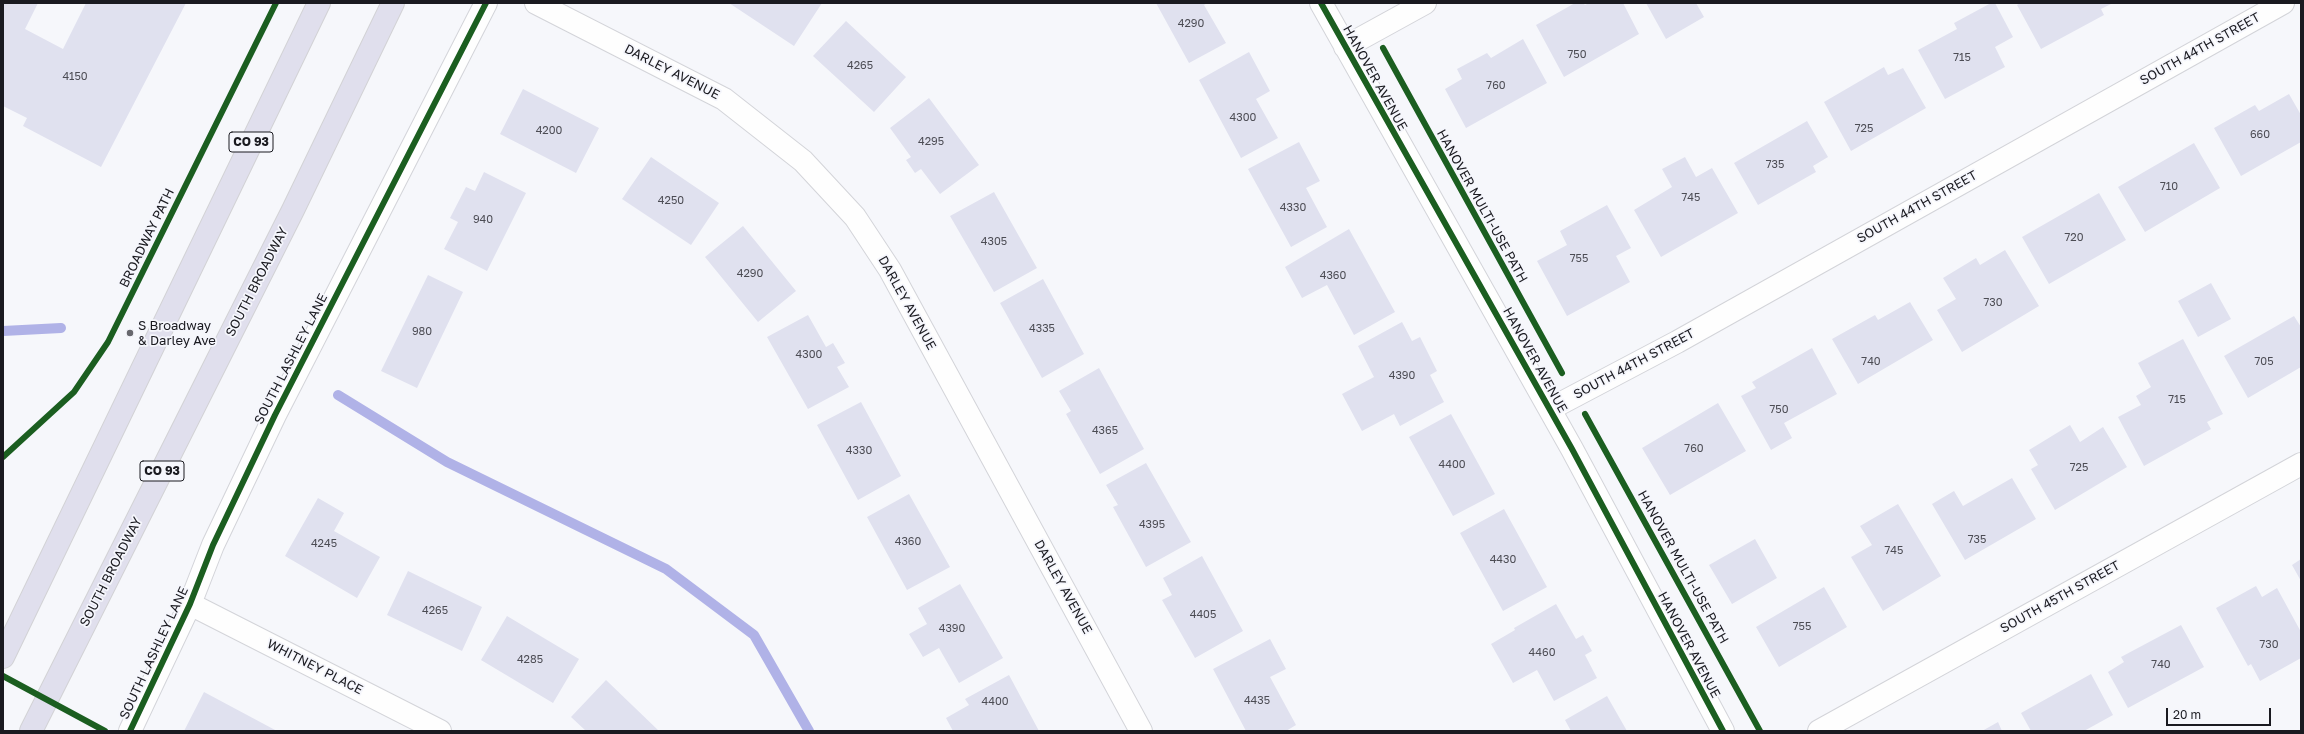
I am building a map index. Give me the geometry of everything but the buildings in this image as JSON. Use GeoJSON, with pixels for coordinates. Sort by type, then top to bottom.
{"type":"FeatureCollection","features":[{"type":"Feature","properties":{"kind":"highway","name":"CO 93"},"geometry":{"type":"LineString","coordinates":[[3,657],[319,3]]}},
{"type":"Feature","properties":{"kind":"highway","name":"SOUTH BROADWAY"},"geometry":{"type":"LineString","coordinates":[[31,731],[293,210],[393,3]]}},
{"type":"Feature","properties":{"kind":"street","name":"SOUTH LASHLEY LANE"},"geometry":{"type":"LineString","coordinates":[[130,731],[190,604],[213,545],[275,414],[486,3]]}},
{"type":"Feature","properties":{"kind":"street","name":"DARLEY AVENUE"},"geometry":{"type":"LineString","coordinates":[[536,3],[724,99],[803,161],[855,217],[890,270],[1141,731]]}},
{"type":"Feature","properties":{"kind":"street","name":"HANOVER AVENUE"},"geometry":{"type":"LineString","coordinates":[[1321,3],[1550,409],[1723,731]]}},
{"type":"Feature","properties":{"kind":"street"},"geometry":{"type":"LineString","coordinates":[[1345,47],[1425,3]]}},
{"type":"Feature","properties":{"kind":"street","name":"SOUTH 44TH STREET"},"geometry":{"type":"LineString","coordinates":[[1550,409],[1676,342],[2283,3]]}},
{"type":"Feature","properties":{"kind":"street","name":"SOUTH 45TH STREET"},"geometry":{"type":"LineString","coordinates":[[1819,731],[2301,464]]}},
{"type":"Feature","properties":{"kind":"street","name":"WHITNEY PLACE"},"geometry":{"type":"LineString","coordinates":[[190,604],[440,731]]}},
{"type":"Feature","properties":{"kind":"waterway"},"geometry":{"type":"LineString","coordinates":[[3,331],[61,328]]}},
{"type":"Feature","properties":{"kind":"waterway"},"geometry":{"type":"LineString","coordinates":[[338,395],[447,462],[666,569],[754,635],[809,731]]}},
{"type":"Feature","properties":{"kind":"cycle path","name":"BROADWAY PATH"},"geometry":{"type":"LineString","coordinates":[[3,457],[74,392],[108,342],[276,3]]}},
{"type":"Feature","properties":{"kind":"cycle path"},"geometry":{"type":"LineString","coordinates":[[130,731],[190,604],[213,545],[275,415],[486,3]]}},
{"type":"Feature","properties":{"kind":"cycle path"},"geometry":{"type":"LineString","coordinates":[[1321,3],[1572,449],[1723,731]]}},
{"type":"Feature","properties":{"kind":"cycle path","name":"HANOVER MULTI-USE PATH"},"geometry":{"type":"LineString","coordinates":[[1383,48],[1562,373]]}},
{"type":"Feature","properties":{"kind":"cycle path","name":"HANOVER MULTI-USE PATH"},"geometry":{"type":"LineString","coordinates":[[1585,414],[1760,731]]}},
{"type":"Feature","properties":{"kind":"cycle path"},"geometry":{"type":"LineString","coordinates":[[3,676],[105,731]]}},
{"type":"Feature","properties":{"kind":"place","name":"S Broadway & Darley Ave"},"geometry":{"type":"Point","coordinates":[130,333]}}]}
